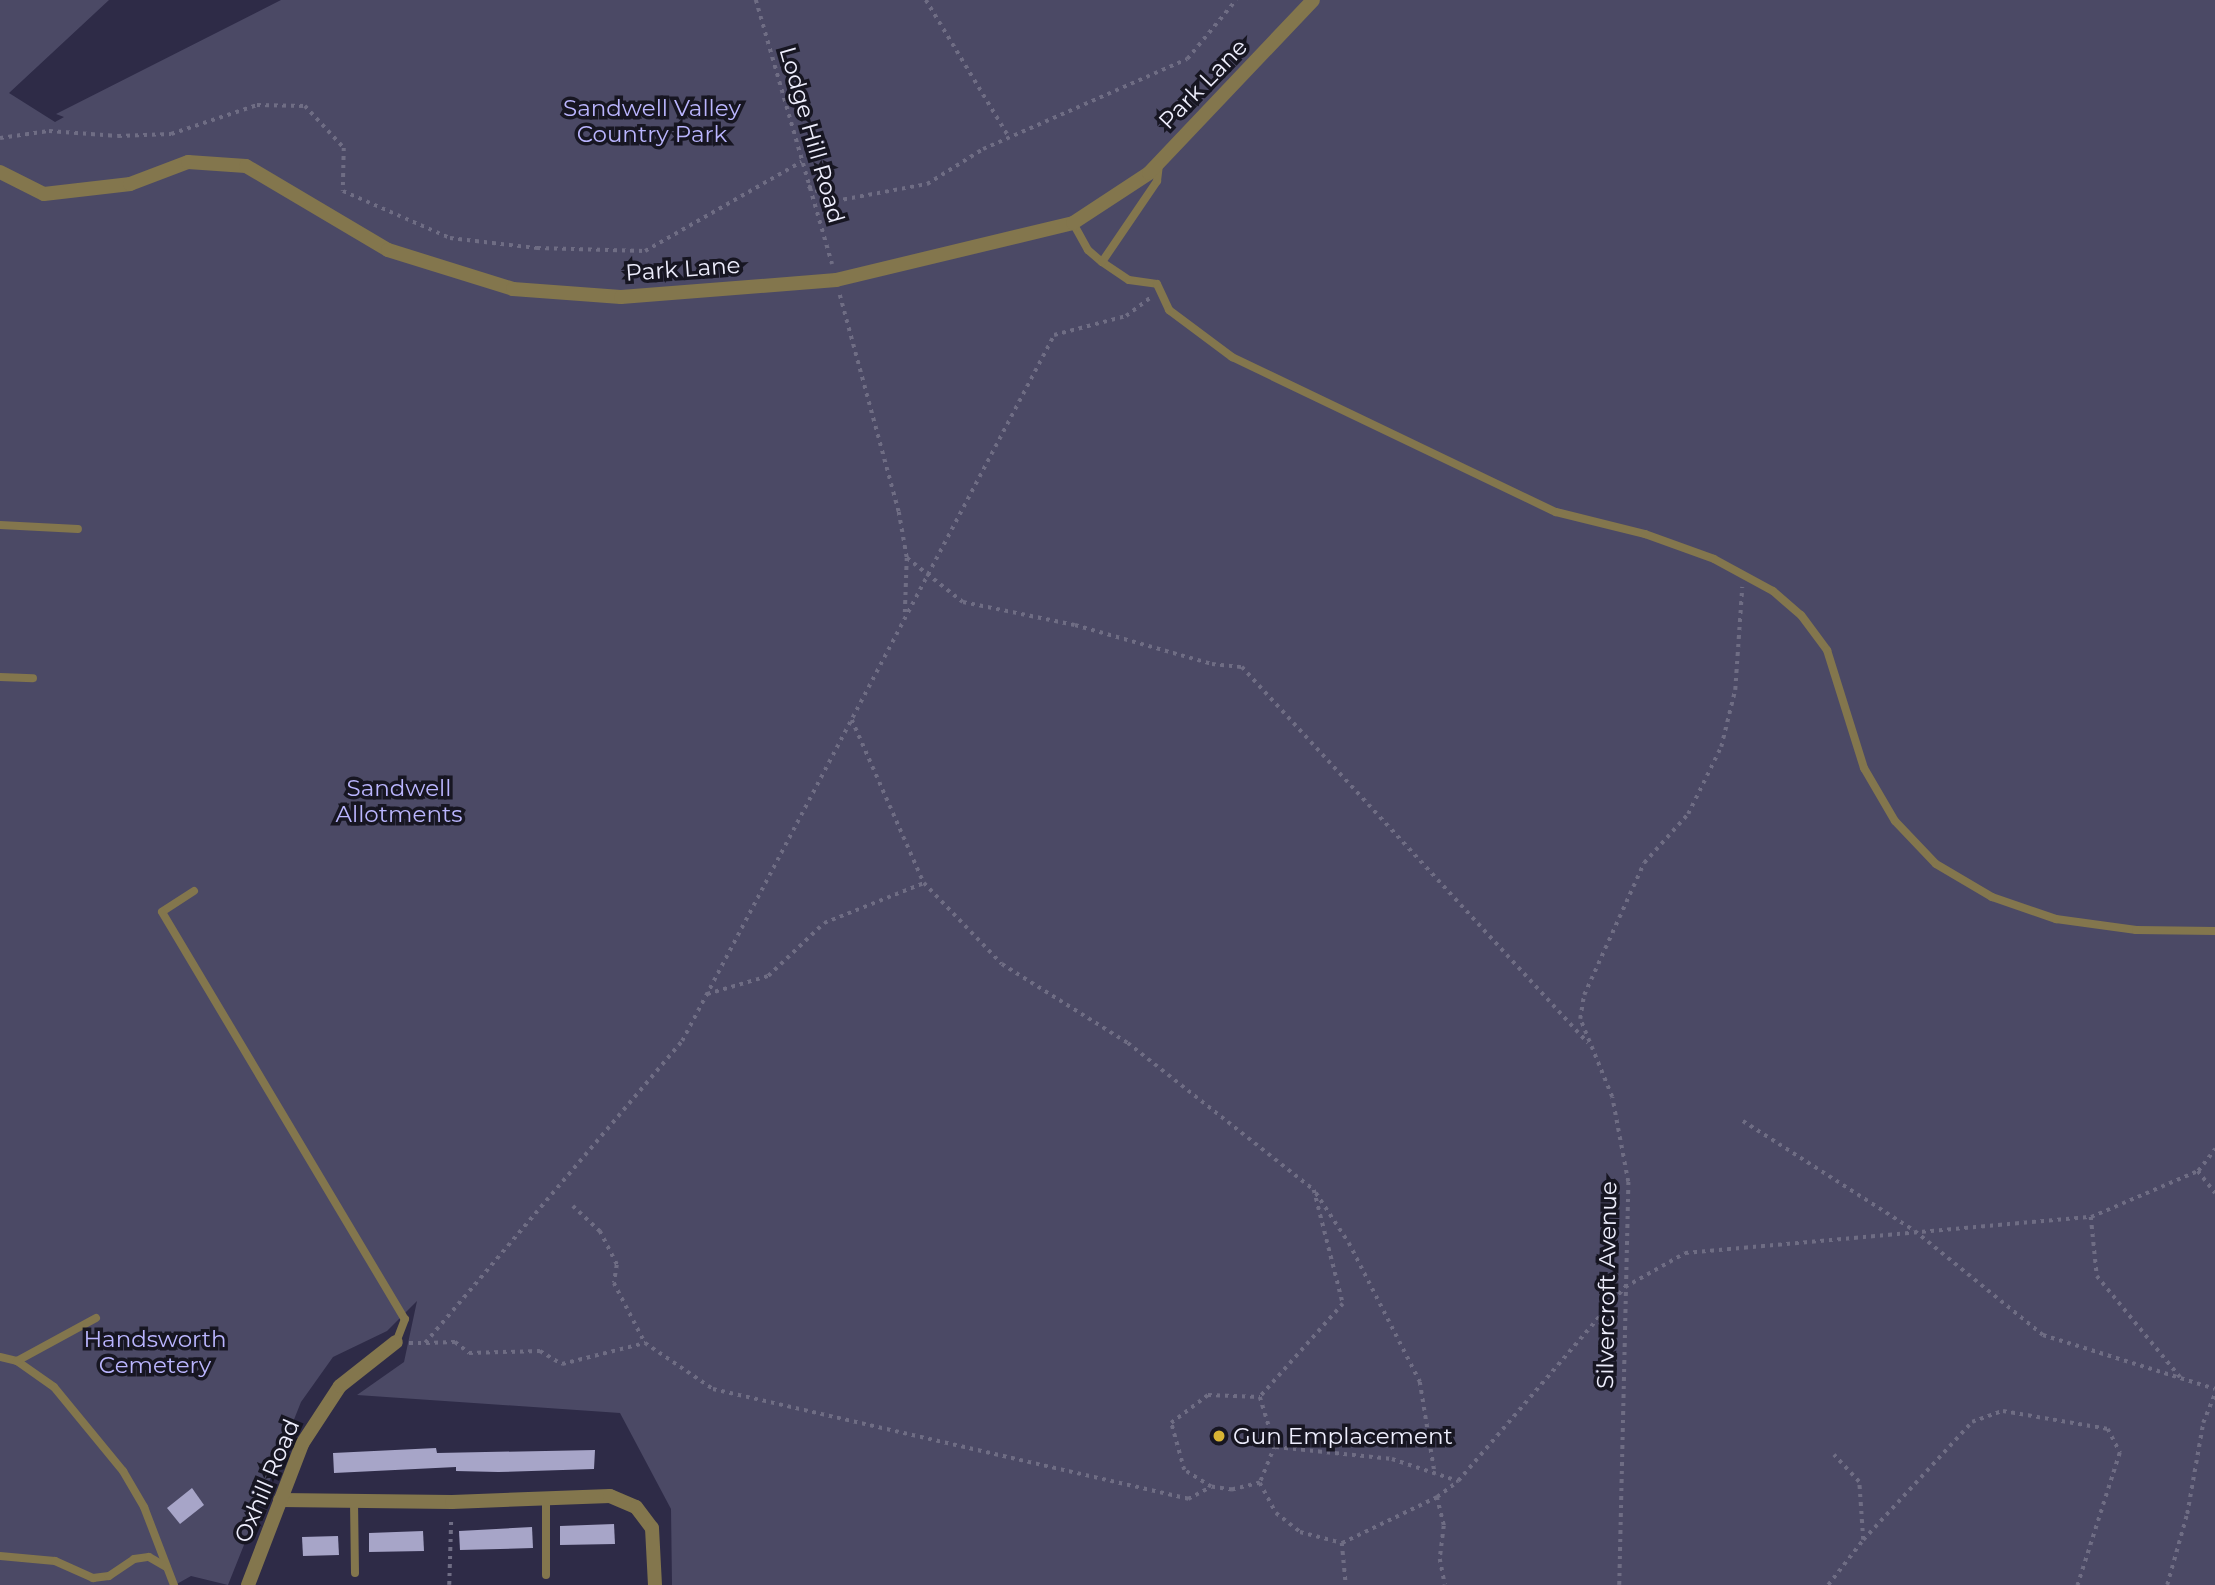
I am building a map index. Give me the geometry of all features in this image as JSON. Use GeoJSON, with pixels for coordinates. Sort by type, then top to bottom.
{"type":"FeatureCollection","features":[{"type":"Feature","properties":{"kind":"street","name":"Park Lane"},"geometry":{"type":"LineString","coordinates":[[0,172],[44,194],[130,184],[188,162],[246,166],[388,250],[513,289],[621,297],[836,280],[967,252],[1073,223],[1159,163],[1313,0]]}},
{"type":"Feature","properties":{"kind":"street","name":"Oxhill Road"},"geometry":{"type":"LineString","coordinates":[[248,1585],[302,1444],[340,1386],[396,1342]]}},
{"type":"Feature","properties":{"kind":"street"},"geometry":{"type":"LineString","coordinates":[[280,1500],[452,1502],[610,1496],[636,1507],[652,1528],[655,1585]]}},
{"type":"Feature","properties":{"kind":"lane"},"geometry":{"type":"LineString","coordinates":[[1102,262],[1157,181],[1159,163]]}},
{"type":"Feature","properties":{"kind":"lane"},"geometry":{"type":"LineString","coordinates":[[1073,223],[1088,250],[1102,262],[1129,280],[1157,284],[1168,310],[1232,357],[1556,512],[1644,534],[1741,571],[1801,615],[1828,650],[1864,768],[1895,821],[1936,864],[1992,897],[2056,919],[2136,930],[2215,931]]}},
{"type":"Feature","properties":{"kind":"lane"},"geometry":{"type":"LineString","coordinates":[[0,525],[78,529]]}},
{"type":"Feature","properties":{"kind":"lane"},"geometry":{"type":"LineString","coordinates":[[0,677],[33,678]]}},
{"type":"Feature","properties":{"kind":"lane"},"geometry":{"type":"LineString","coordinates":[[194,891],[162,912],[405,1319],[396,1342]]}},
{"type":"Feature","properties":{"kind":"lane"},"geometry":{"type":"LineString","coordinates":[[17,1361],[96,1318]]}},
{"type":"Feature","properties":{"kind":"lane"},"geometry":{"type":"LineString","coordinates":[[0,1357],[17,1361],[54,1387],[123,1471],[144,1507],[174,1585]]}},
{"type":"Feature","properties":{"kind":"lane"},"geometry":{"type":"LineString","coordinates":[[546,1498],[546,1576]]}},
{"type":"Feature","properties":{"kind":"lane"},"geometry":{"type":"LineString","coordinates":[[354,1501],[355,1573]]}},
{"type":"Feature","properties":{"kind":"lane"},"geometry":{"type":"LineString","coordinates":[[0,1556],[55,1562],[93,1578],[109,1576],[134,1559],[149,1557],[161,1561],[170,1572]]}},
{"type":"Feature","properties":{"kind":"path","name":"Lodge Hill Road"},"geometry":{"type":"LineString","coordinates":[[755,0],[836,280],[899,512],[907,558],[905,618]]}},
{"type":"Feature","properties":{"kind":"path"},"geometry":{"type":"LineString","coordinates":[[926,0],[1009,137]]}},
{"type":"Feature","properties":{"kind":"path"},"geometry":{"type":"LineString","coordinates":[[808,186],[835,201],[913,188],[1009,137],[1187,59],[1236,0]]}},
{"type":"Feature","properties":{"kind":"path"},"geometry":{"type":"LineString","coordinates":[[0,138],[49,131],[171,134],[257,104],[305,106],[344,148],[343,191],[450,238],[537,248],[645,251],[801,162]]}},
{"type":"Feature","properties":{"kind":"path"},"geometry":{"type":"LineString","coordinates":[[425,1343],[682,1041],[1054,335],[1126,316],[1148,302],[1157,284]]}},
{"type":"Feature","properties":{"kind":"path"},"geometry":{"type":"LineString","coordinates":[[907,558],[963,601],[1075,625],[1212,664],[1242,667],[1592,1048]]}},
{"type":"Feature","properties":{"kind":"path","name":"Silvercroft Avenue"},"geometry":{"type":"LineString","coordinates":[[1619,1585],[1628,1182],[1612,1097],[1580,1019],[1584,995],[1644,863],[1688,814],[1721,747],[1735,690],[1743,616],[1741,571]]}},
{"type":"Feature","properties":{"kind":"path"},"geometry":{"type":"LineString","coordinates":[[852,720],[924,883],[1002,964],[1128,1043],[1314,1190],[1349,1243],[1420,1382],[1435,1475]]}},
{"type":"Feature","properties":{"kind":"path"},"geometry":{"type":"LineString","coordinates":[[706,994],[768,976],[824,923],[924,883]]}},
{"type":"Feature","properties":{"kind":"path"},"geometry":{"type":"LineString","coordinates":[[1743,1121],[1916,1231],[2043,1335],[2215,1391],[2203,1423],[2187,1514],[2167,1585]]}},
{"type":"Feature","properties":{"kind":"path"},"geometry":{"type":"LineString","coordinates":[[1260,1483],[1276,1513],[1300,1532],[1342,1543],[1437,1497],[1458,1481],[1625,1287],[1685,1253],[2091,1217],[2198,1171],[2215,1149]]}},
{"type":"Feature","properties":{"kind":"path"},"geometry":{"type":"LineString","coordinates":[[2198,1171],[2215,1193]]}},
{"type":"Feature","properties":{"kind":"path"},"geometry":{"type":"LineString","coordinates":[[1260,1397],[1343,1304],[1314,1190]]}},
{"type":"Feature","properties":{"kind":"path"},"geometry":{"type":"LineString","coordinates":[[573,1206],[606,1242],[617,1265],[614,1283],[645,1343],[713,1389],[1188,1499],[1211,1488]]}},
{"type":"Feature","properties":{"kind":"path"},"geometry":{"type":"LineString","coordinates":[[2091,1217],[2097,1276],[2181,1379]]}},
{"type":"Feature","properties":{"kind":"path"},"geometry":{"type":"LineString","coordinates":[[396,1342],[455,1342],[469,1353],[540,1351],[562,1364],[645,1343]]}},
{"type":"Feature","properties":{"kind":"path"},"geometry":{"type":"LineString","coordinates":[[1260,1397],[1208,1395],[1171,1423],[1184,1470],[1211,1488],[1232,1490],[1260,1483]]}},
{"type":"Feature","properties":{"kind":"path"},"geometry":{"type":"LineString","coordinates":[[1260,1397],[1275,1447],[1260,1483]]}},
{"type":"Feature","properties":{"kind":"path"},"geometry":{"type":"LineString","coordinates":[[1828,1585],[1863,1540],[1972,1422],[2003,1411],[2108,1429],[2120,1453],[2078,1585]]}},
{"type":"Feature","properties":{"kind":"path"},"geometry":{"type":"LineString","coordinates":[[1275,1447],[1392,1459],[1458,1481]]}},
{"type":"Feature","properties":{"kind":"path"},"geometry":{"type":"LineString","coordinates":[[1834,1455],[1859,1482],[1863,1540]]}},
{"type":"Feature","properties":{"kind":"path"},"geometry":{"type":"LineString","coordinates":[[1437,1497],[1444,1525],[1440,1559],[1445,1585]]}},
{"type":"Feature","properties":{"kind":"path"},"geometry":{"type":"LineString","coordinates":[[449,1585],[452,1502]]}},
{"type":"Feature","properties":{"kind":"path"},"geometry":{"type":"LineString","coordinates":[[1342,1543],[1346,1585]]}},
{"type":"Feature","properties":{"kind":"green space"},"geometry":{"type":"Polygon","coordinates":[[[0,0],[109,0],[9,93],[55,122],[64,117],[56,114],[281,0],[2215,0],[2215,1585],[672,1585],[671,1509],[620,1413],[357,1395],[404,1362],[417,1301],[387,1331],[333,1357],[301,1402],[228,1585],[191,1576],[175,1585],[0,1585],[0,0]]]}},
{"type":"Feature","properties":{"kind":"building"},"geometry":{"type":"Polygon","coordinates":[[[436,1448],[437,1453],[595,1450],[594,1469],[498,1472],[456,1471],[456,1467],[334,1473],[333,1453],[436,1448]]]}},
{"type":"Feature","properties":{"kind":"building"},"geometry":{"type":"Polygon","coordinates":[[[192,1488],[204,1505],[180,1524],[167,1508],[192,1488]]]}},
{"type":"Feature","properties":{"kind":"building"},"geometry":{"type":"Polygon","coordinates":[[[614,1524],[615,1544],[560,1545],[560,1526],[614,1524]]]}},
{"type":"Feature","properties":{"kind":"building"},"geometry":{"type":"Polygon","coordinates":[[[532,1527],[533,1548],[460,1550],[459,1531],[532,1527]]]}},
{"type":"Feature","properties":{"kind":"building"},"geometry":{"type":"Polygon","coordinates":[[[423,1531],[424,1551],[369,1552],[369,1533],[423,1531]]]}},
{"type":"Feature","properties":{"kind":"building"},"geometry":{"type":"Polygon","coordinates":[[[338,1536],[339,1555],[303,1556],[302,1537],[338,1536]]]}},
{"type":"Feature","properties":{"kind":"place","name":"Gun Emplacement"},"geometry":{"type":"Point","coordinates":[1219,1436]}},
{"type":"Feature","properties":{"kind":"park label","name":"Sandwell Valley Country Park"},"geometry":{"type":"Point","coordinates":[652,121]}},
{"type":"Feature","properties":{"kind":"park label","name":"Sandwell Allotments"},"geometry":{"type":"Point","coordinates":[399,801]}},
{"type":"Feature","properties":{"kind":"park label","name":"Handsworth Cemetery"},"geometry":{"type":"Point","coordinates":[155,1352]}}]}
